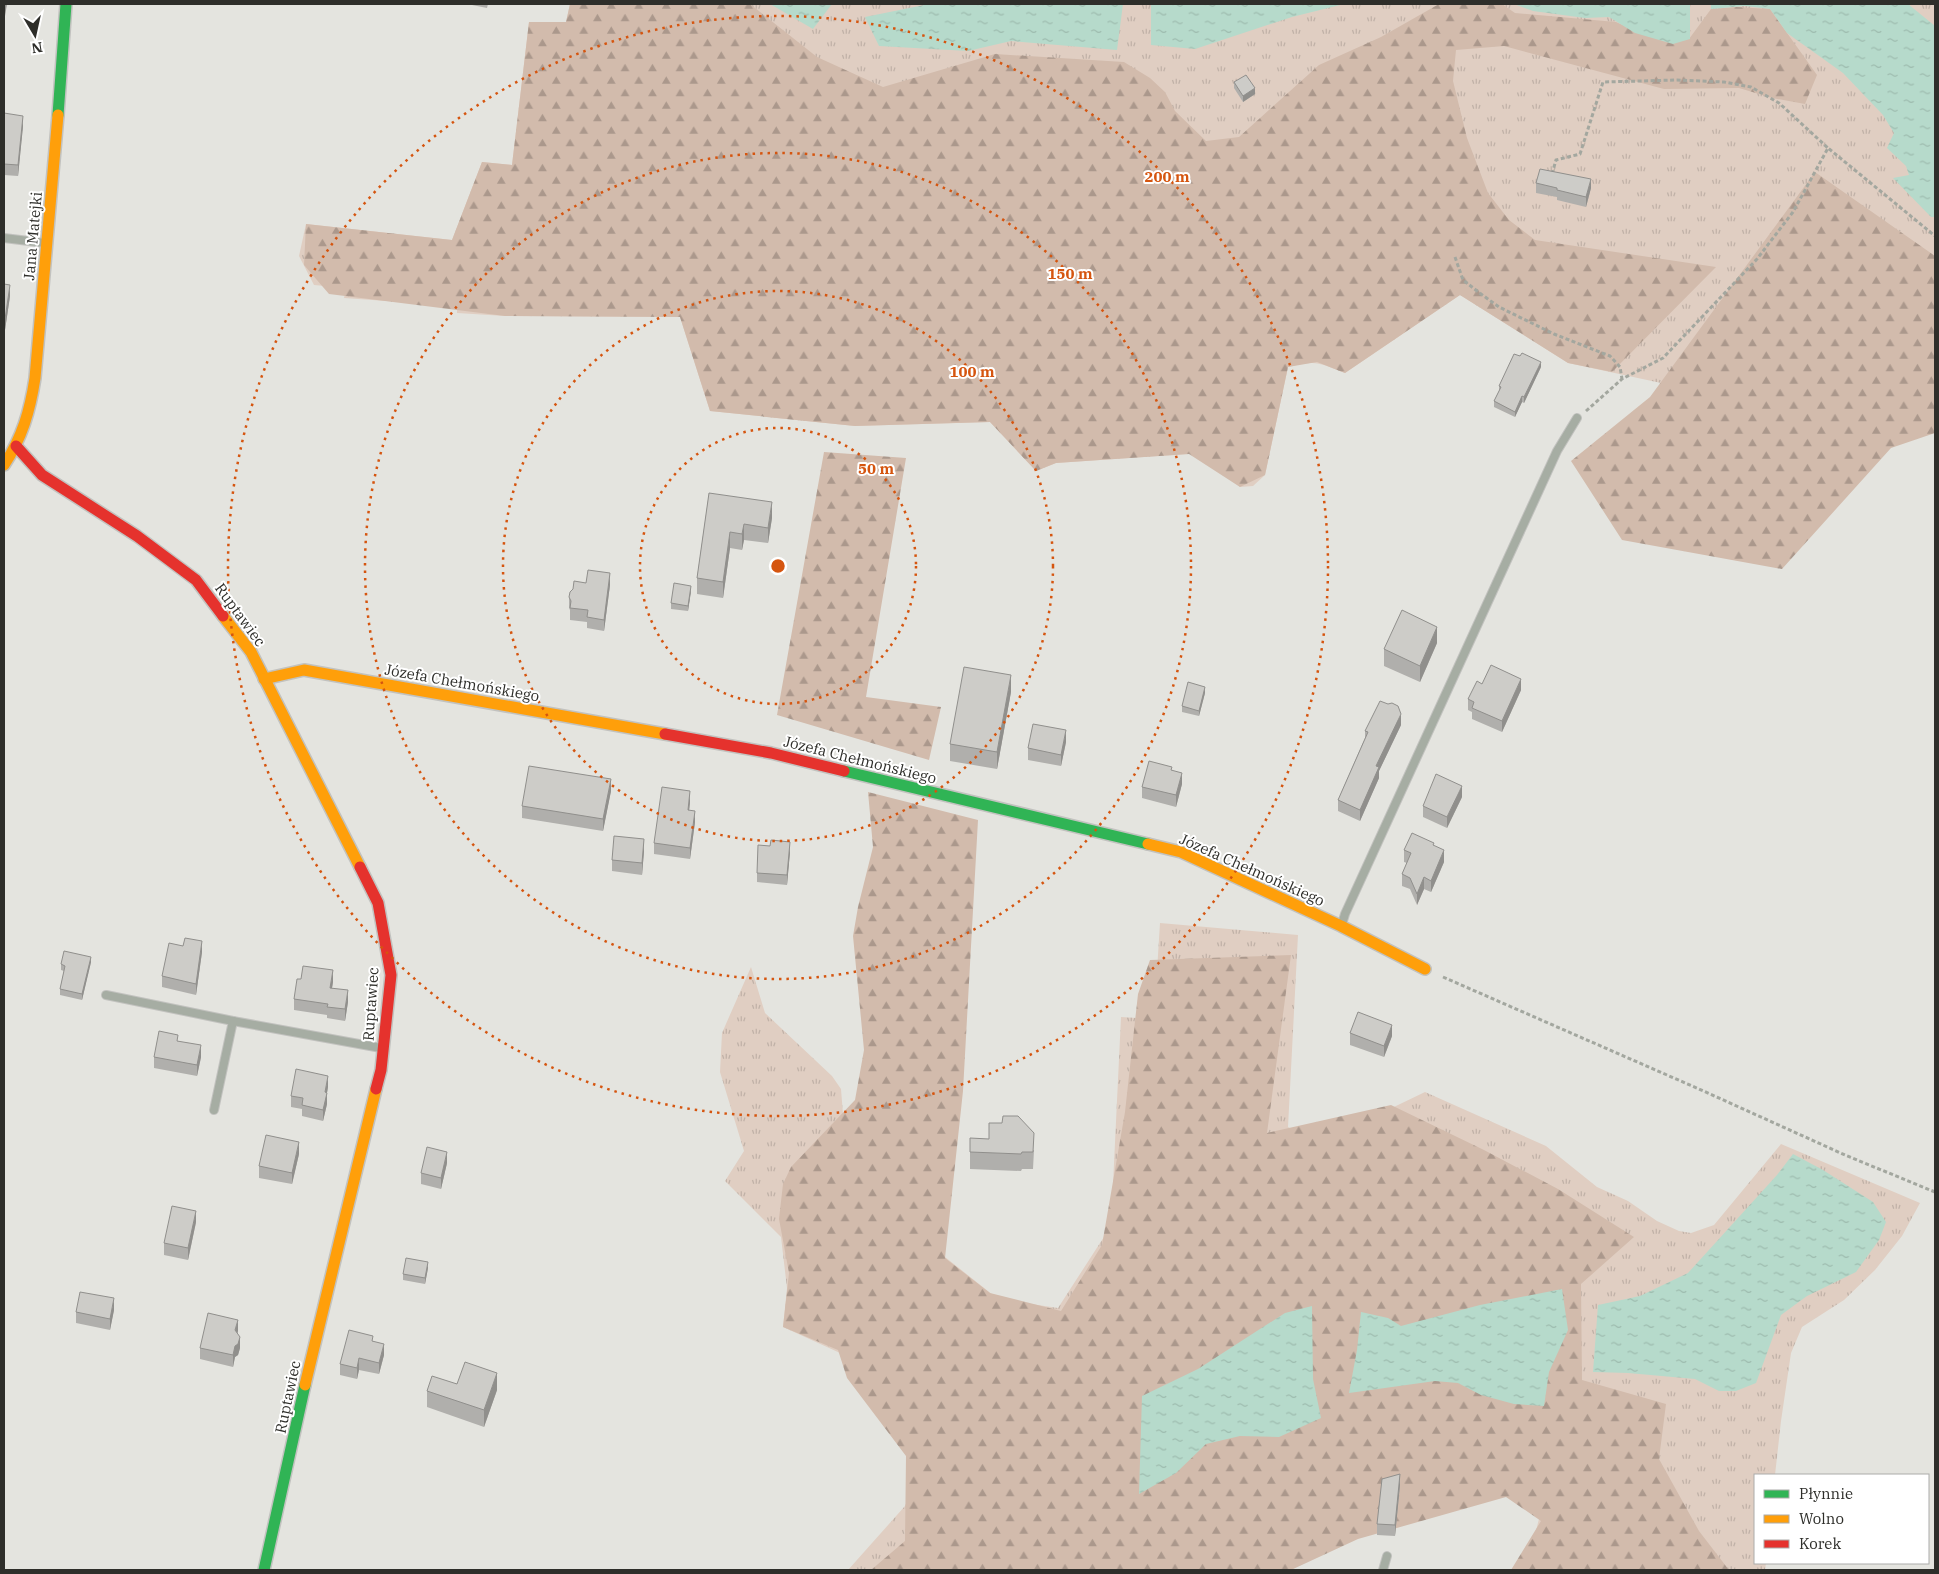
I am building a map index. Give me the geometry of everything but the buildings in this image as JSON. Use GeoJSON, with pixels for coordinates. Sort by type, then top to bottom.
{"type":"FeatureCollection","features":[{"type":"Feature","properties":{"kind":"street","name":"Jana Matejki"},"geometry":{"type":"LineString","coordinates":[[4,465],[23,431],[34,385],[38,356],[66,4]]}},
{"type":"Feature","properties":{"kind":"street","name":"Ruptawiec"},"geometry":{"type":"LineString","coordinates":[[16,446],[42,474],[137,536],[196,580],[251,652],[378,904],[391,975],[381,1070],[369,1113],[302,1398],[264,1570]]}},
{"type":"Feature","properties":{"kind":"street","name":"Józefa Chełmońskiego"},"geometry":{"type":"LineString","coordinates":[[264,679],[304,670],[771,753],[988,807],[1181,852],[1341,926],[1424,968]]}},
{"type":"Feature","properties":{"kind":"lane"},"geometry":{"type":"LineString","coordinates":[[4,238],[47,243]]}},
{"type":"Feature","properties":{"kind":"lane"},"geometry":{"type":"LineString","coordinates":[[1341,926],[1553,460],[1577,418]]}},
{"type":"Feature","properties":{"kind":"lane"},"geometry":{"type":"LineString","coordinates":[[106,995],[233,1021],[383,1048]]}},
{"type":"Feature","properties":{"kind":"lane"},"geometry":{"type":"LineString","coordinates":[[214,1110],[233,1021]]}},
{"type":"Feature","properties":{"kind":"lane"},"geometry":{"type":"LineString","coordinates":[[1383,1570],[1387,1556]]}},
{"type":"Feature","properties":{"kind":"path"},"geometry":{"type":"LineString","coordinates":[[1552,174],[1556,160],[1580,154],[1603,82],[1677,80],[1724,82],[1751,87],[1779,103],[1828,148],[1935,236]]}},
{"type":"Feature","properties":{"kind":"path"},"geometry":{"type":"LineString","coordinates":[[1577,418],[1622,379],[1663,358],[1757,259],[1793,212],[1828,148]]}},
{"type":"Feature","properties":{"kind":"path"},"geometry":{"type":"LineString","coordinates":[[1456,258],[1463,280],[1481,294],[1499,307],[1554,334],[1610,356],[1620,367],[1622,379]]}},
{"type":"Feature","properties":{"kind":"path"},"geometry":{"type":"LineString","coordinates":[[1424,968],[1690,1084],[1845,1155],[1935,1192]]}},
{"type":"Feature","properties":{"kind":"green space"},"geometry":{"type":"Polygon","coordinates":[[[570,4],[1935,4],[1935,399],[1689,389],[1568,363],[1460,295],[1345,373],[1317,363],[1305,363],[1288,367],[1265,475],[1253,486],[1240,487],[1202,453],[1056,463],[1036,471],[990,422],[855,426],[710,411],[680,317],[505,316],[457,313],[457,306],[344,298],[346,288],[314,285],[299,256],[306,224],[452,240],[482,162],[512,165],[529,22],[566,22],[570,4]]]}},
{"type":"Feature","properties":{"kind":"green space"},"geometry":{"type":"Polygon","coordinates":[[[570,4],[750,4],[817,57],[883,87],[995,54],[1124,62],[1150,78],[1165,92],[1175,111],[1206,141],[1239,137],[1319,65],[1381,37],[1439,4],[1502,4],[1515,13],[1616,22],[1650,37],[1689,39],[1711,9],[1736,7],[1770,9],[1817,75],[1805,104],[1772,98],[1739,88],[1664,89],[1504,46],[1456,50],[1453,81],[1467,138],[1488,193],[1509,220],[1535,240],[1716,267],[1612,372],[1568,363],[1460,295],[1345,373],[1317,362],[1288,367],[1265,475],[1240,487],[1189,454],[1056,463],[1036,471],[990,422],[855,426],[710,411],[680,317],[505,316],[329,294],[304,265],[306,224],[452,240],[482,162],[512,165],[529,22],[566,22],[570,4]]]}},
{"type":"Feature","properties":{"kind":"green space"},"geometry":{"type":"Polygon","coordinates":[[[1815,172],[1935,256],[1935,433],[1891,448],[1782,569],[1622,540],[1571,461],[1650,397],[1815,172]]]}},
{"type":"Feature","properties":{"kind":"green space"},"geometry":{"type":"Polygon","coordinates":[[[824,452],[906,458],[866,697],[941,707],[929,760],[777,715],[824,452]]]}},
{"type":"Feature","properties":{"kind":"green space"},"geometry":{"type":"Polygon","coordinates":[[[868,792],[978,820],[963,1091],[945,1258],[990,1293],[1061,1311],[1102,1245],[1125,1112],[1138,994],[1150,960],[1291,955],[1267,1133],[1391,1105],[1484,1150],[1558,1189],[1634,1237],[1581,1284],[1582,1380],[1666,1404],[1659,1459],[1699,1531],[1729,1570],[1511,1570],[1541,1521],[1506,1497],[1358,1539],[1291,1570],[871,1570],[905,1541],[906,1456],[847,1378],[838,1350],[783,1327],[789,1273],[779,1219],[783,1184],[791,1167],[855,1100],[864,1050],[853,936],[873,847],[868,792]]]}},
{"type":"Feature","properties":{"kind":"green space"},"geometry":{"type":"Polygon","coordinates":[[[1160,923],[1298,935],[1288,1127],[1315,1141],[1371,1118],[1425,1092],[1546,1146],[1597,1187],[1628,1201],[1657,1221],[1679,1231],[1691,1233],[1714,1225],[1781,1144],[1920,1203],[1902,1236],[1875,1270],[1844,1300],[1802,1327],[1791,1353],[1775,1474],[1754,1474],[1754,1564],[1766,1564],[1765,1570],[1526,1570],[1557,1448],[1135,1570],[848,1570],[905,1506],[933,1435],[873,1368],[783,1327],[787,1288],[781,1237],[725,1181],[744,1151],[720,1072],[722,1033],[751,967],[765,1013],[832,1076],[841,1089],[851,1215],[945,1257],[998,1299],[1058,1308],[1111,1226],[1121,1017],[1154,1019],[1160,923]]]}},
{"type":"Feature","properties":{"kind":"water"},"geometry":{"type":"Polygon","coordinates":[[[770,4],[832,4],[813,29],[770,4]]]}},
{"type":"Feature","properties":{"kind":"water"},"geometry":{"type":"Polygon","coordinates":[[[929,4],[1123,4],[1117,50],[1011,41],[968,51],[879,46],[865,17],[929,4]]]}},
{"type":"Feature","properties":{"kind":"water"},"geometry":{"type":"Polygon","coordinates":[[[1151,4],[1344,4],[1292,17],[1195,49],[1151,45],[1151,4]]]}},
{"type":"Feature","properties":{"kind":"water"},"geometry":{"type":"Polygon","coordinates":[[[1514,4],[1690,4],[1690,39],[1673,44],[1635,33],[1609,17],[1585,18],[1533,11],[1514,4]]]}},
{"type":"Feature","properties":{"kind":"water"},"geometry":{"type":"Polygon","coordinates":[[[1711,4],[1908,4],[1935,26],[1935,217],[1931,217],[1893,178],[1909,175],[1906,166],[1887,148],[1894,133],[1883,115],[1843,73],[1787,33],[1770,9],[1745,6],[1711,9],[1711,4]]]}},
{"type":"Feature","properties":{"kind":"water"},"geometry":{"type":"Polygon","coordinates":[[[1793,1154],[1823,1170],[1873,1202],[1886,1222],[1879,1240],[1856,1272],[1807,1296],[1781,1315],[1756,1383],[1736,1391],[1719,1391],[1695,1379],[1593,1372],[1598,1305],[1640,1296],[1688,1273],[1777,1175],[1793,1154]]]}},
{"type":"Feature","properties":{"kind":"water"},"geometry":{"type":"Polygon","coordinates":[[[1562,1289],[1568,1330],[1549,1372],[1544,1406],[1514,1404],[1481,1395],[1458,1383],[1435,1381],[1349,1393],[1357,1350],[1361,1312],[1388,1318],[1401,1326],[1480,1305],[1562,1289]]]}},
{"type":"Feature","properties":{"kind":"water"},"geometry":{"type":"Polygon","coordinates":[[[1312,1306],[1313,1379],[1321,1418],[1279,1437],[1240,1436],[1206,1444],[1176,1473],[1139,1494],[1142,1396],[1198,1369],[1285,1313],[1312,1306]]]}},
{"type":"Feature","properties":{"kind":"traffic: fast"},"geometry":{"type":"LineString","coordinates":[[58,115],[66,4]]}},
{"type":"Feature","properties":{"kind":"traffic: fast"},"geometry":{"type":"LineString","coordinates":[[844,771],[1148,844]]}},
{"type":"Feature","properties":{"kind":"traffic: fast"},"geometry":{"type":"LineString","coordinates":[[264,1570],[305,1385]]}},
{"type":"Feature","properties":{"kind":"traffic: slow"},"geometry":{"type":"LineString","coordinates":[[4,465],[16,445],[24,424],[31,402],[35,378],[58,115]]}},
{"type":"Feature","properties":{"kind":"traffic: slow"},"geometry":{"type":"LineString","coordinates":[[223,616],[251,652],[360,867]]}},
{"type":"Feature","properties":{"kind":"traffic: slow"},"geometry":{"type":"LineString","coordinates":[[264,679],[304,670],[665,734]]}},
{"type":"Feature","properties":{"kind":"traffic: slow"},"geometry":{"type":"LineString","coordinates":[[1148,844],[1181,852],[1341,926],[1425,969]]}},
{"type":"Feature","properties":{"kind":"traffic: slow"},"geometry":{"type":"LineString","coordinates":[[305,1385],[376,1089]]}},
{"type":"Feature","properties":{"kind":"traffic: jam"},"geometry":{"type":"LineString","coordinates":[[16,446],[42,475],[137,536],[196,580],[223,616]]}},
{"type":"Feature","properties":{"kind":"traffic: jam"},"geometry":{"type":"LineString","coordinates":[[665,734],[771,753],[844,771]]}},
{"type":"Feature","properties":{"kind":"traffic: jam"},"geometry":{"type":"LineString","coordinates":[[360,867],[378,903],[391,975],[381,1070],[376,1089]]}}]}
